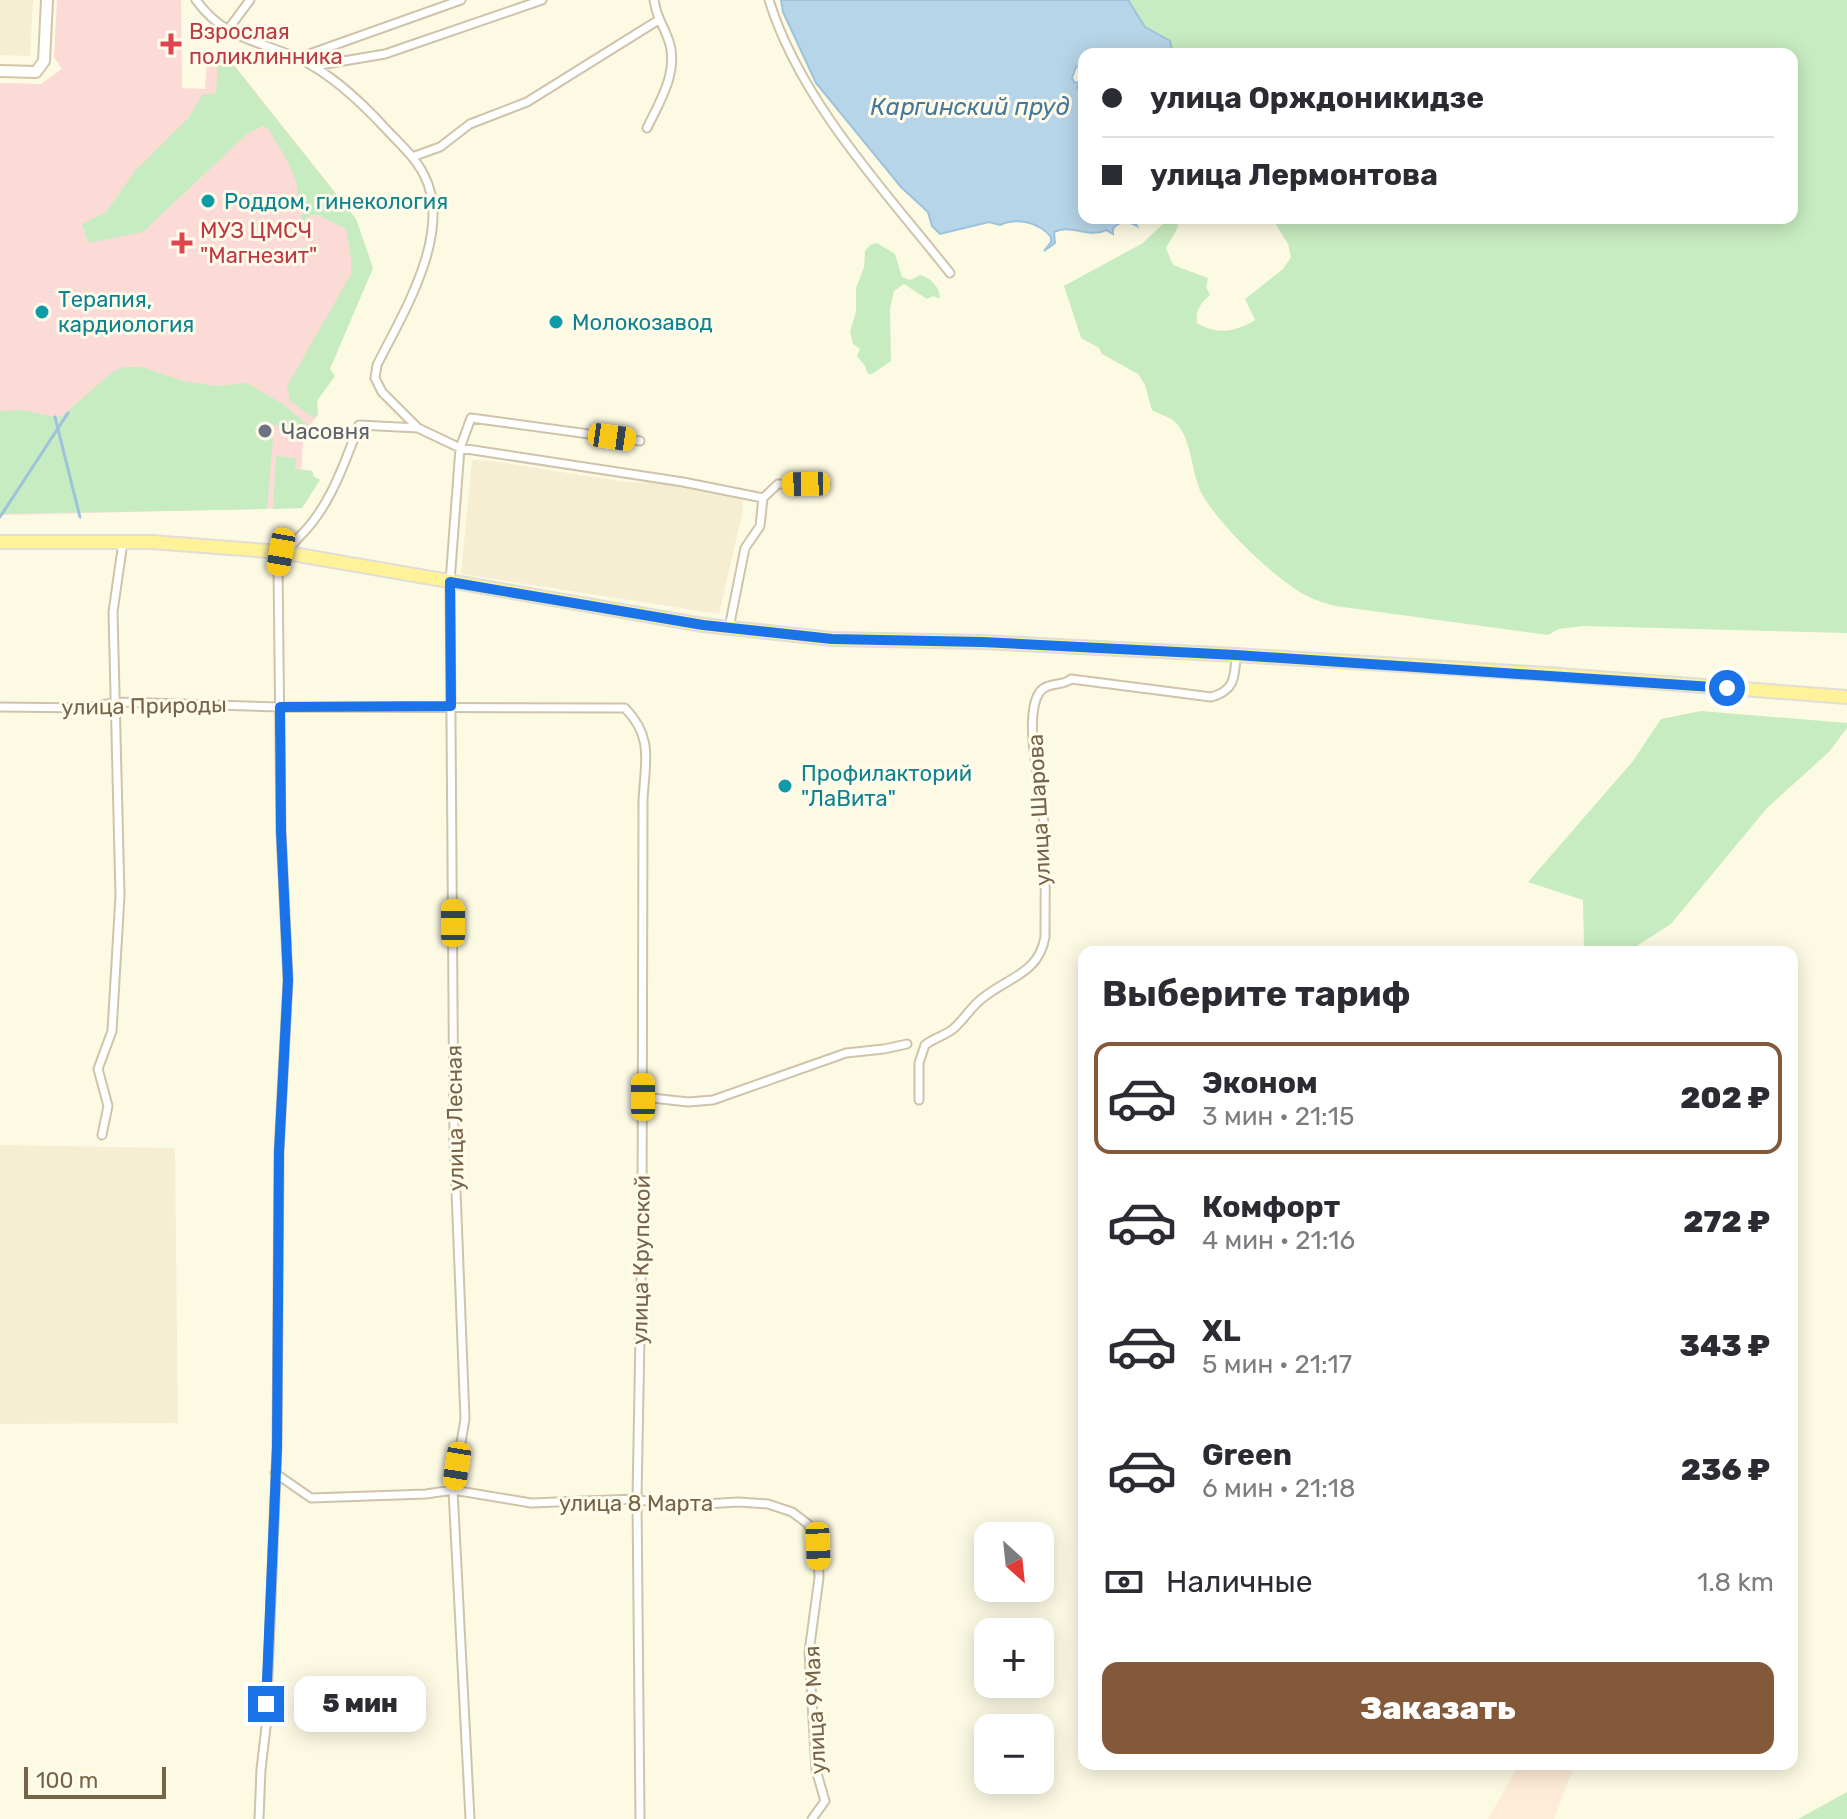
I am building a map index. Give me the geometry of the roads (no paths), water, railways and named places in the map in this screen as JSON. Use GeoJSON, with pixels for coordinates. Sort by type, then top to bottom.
{"type":"FeatureCollection","features":[{"type":"Feature","properties":{"kind":"main road"},"geometry":{"type":"LineString","coordinates":[[0,542],[123,542],[281,552],[729,628],[832,639],[982,642],[1236,655],[1847,697]]}},
{"type":"Feature","properties":{"kind":"street"},"geometry":{"type":"LineString","coordinates":[[0,71],[36,72],[44,61],[47,0]]}},
{"type":"Feature","properties":{"kind":"street"},"geometry":{"type":"LineString","coordinates":[[196,0],[209,18],[227,31],[298,58],[341,86],[412,157],[426,178],[434,212],[431,238],[417,284],[377,365],[375,378],[382,392],[418,428],[460,448],[683,482],[763,498]]}},
{"type":"Feature","properties":{"kind":"street"},"geometry":{"type":"LineString","coordinates":[[227,31],[250,0]]}},
{"type":"Feature","properties":{"kind":"street"},"geometry":{"type":"LineString","coordinates":[[298,58],[461,0]]}},
{"type":"Feature","properties":{"kind":"street"},"geometry":{"type":"LineString","coordinates":[[314,66],[385,54],[542,0]]}},
{"type":"Feature","properties":{"kind":"street"},"geometry":{"type":"LineString","coordinates":[[647,128],[674,65],[667,36],[657,21],[654,0]]}},
{"type":"Feature","properties":{"kind":"street"},"geometry":{"type":"LineString","coordinates":[[769,0],[786,46],[832,123],[950,273]]}},
{"type":"Feature","properties":{"kind":"street"},"geometry":{"type":"LineString","coordinates":[[412,157],[440,147],[470,124],[527,102],[657,21]]}},
{"type":"Feature","properties":{"kind":"street","name":"улица Лесная"},"geometry":{"type":"LineString","coordinates":[[470,1819],[453,1490],[465,1419],[454,1140],[450,582],[460,448],[471,418],[640,441]]}},
{"type":"Feature","properties":{"kind":"street"},"geometry":{"type":"LineString","coordinates":[[259,1819],[266,1727],[275,1473],[279,1152],[288,980],[281,831],[278,568],[281,552],[290,550],[309,528],[337,482],[359,425],[418,428]]}},
{"type":"Feature","properties":{"kind":"street"},"geometry":{"type":"LineString","coordinates":[[729,628],[745,548],[760,526],[763,498],[778,484],[806,484]]}},
{"type":"Feature","properties":{"kind":"street"},"geometry":{"type":"LineString","coordinates":[[102,1135],[108,1106],[98,1069],[112,1031],[120,896],[113,612],[123,542]]}},
{"type":"Feature","properties":{"kind":"street","name":"улица Шарова"},"geometry":{"type":"LineString","coordinates":[[919,1100],[919,1063],[925,1045],[954,1028],[983,997],[1024,973],[1034,964],[1042,949],[1045,937],[1044,823],[1034,729],[1036,702],[1041,690],[1045,686],[1065,684],[1071,679],[1211,697],[1230,688],[1234,681],[1236,655]]}},
{"type":"Feature","properties":{"kind":"street","name":"улица Природы"},"geometry":{"type":"LineString","coordinates":[[0,707],[87,708],[117,702],[280,707],[625,708]]}},
{"type":"Feature","properties":{"kind":"street","name":"улица Крупской"},"geometry":{"type":"LineString","coordinates":[[625,708],[637,721],[646,739],[637,1499],[640,1819]]}},
{"type":"Feature","properties":{"kind":"street"},"geometry":{"type":"LineString","coordinates":[[643,1097],[688,1102],[713,1100],[846,1053],[907,1044]]}},
{"type":"Feature","properties":{"kind":"street","name":"улица 8 Марта"},"geometry":{"type":"LineString","coordinates":[[275,1473],[311,1498],[426,1494],[453,1490],[531,1503],[637,1499],[669,1506],[739,1502],[768,1504],[792,1512],[808,1524]]}},
{"type":"Feature","properties":{"kind":"street","name":"улица 9 Мая"},"geometry":{"type":"LineString","coordinates":[[808,1524],[818,1546],[819,1578],[809,1652],[816,1770],[825,1801],[812,1819]]}},
{"type":"Feature","properties":{"kind":"water","name":"Каргинский пруд"},"geometry":{"type":"Polygon","coordinates":[[[781,0],[1128,0],[1145,27],[1170,41],[1172,48],[1078,48],[1078,66],[1072,78],[1078,83],[1078,224],[1119,224],[1113,229],[1113,234],[1106,230],[1093,233],[1060,230],[1054,232],[1055,243],[1044,251],[1051,237],[1027,222],[1013,221],[1000,225],[989,222],[940,234],[932,226],[928,212],[901,187],[816,83],[783,12],[781,0]]]}},
{"type":"Feature","properties":{"kind":"waterway"},"geometry":{"type":"LineString","coordinates":[[0,517],[68,413]]}},
{"type":"Feature","properties":{"kind":"waterway"},"geometry":{"type":"LineString","coordinates":[[55,417],[80,517]]}},
{"type":"Feature","properties":{"kind":"place","name":"Взрослая поликлинника"},"geometry":{"type":"Point","coordinates":[171,44]}},
{"type":"Feature","properties":{"kind":"place","name":"Роддом, гинекология"},"geometry":{"type":"Point","coordinates":[208,201]}},
{"type":"Feature","properties":{"kind":"place","name":"МУЗ ЦМСЧ \"Магнезит\""},"geometry":{"type":"Point","coordinates":[182,243]}},
{"type":"Feature","properties":{"kind":"place","name":"Терапия, кардиология"},"geometry":{"type":"Point","coordinates":[42,312]}},
{"type":"Feature","properties":{"kind":"place","name":"Молокозавод"},"geometry":{"type":"Point","coordinates":[556,322]}},
{"type":"Feature","properties":{"kind":"place","name":"Часовня"},"geometry":{"type":"Point","coordinates":[265,431]}},
{"type":"Feature","properties":{"kind":"place","name":"Профилакторий \"ЛаВита\""},"geometry":{"type":"Point","coordinates":[785,786]}}]}
